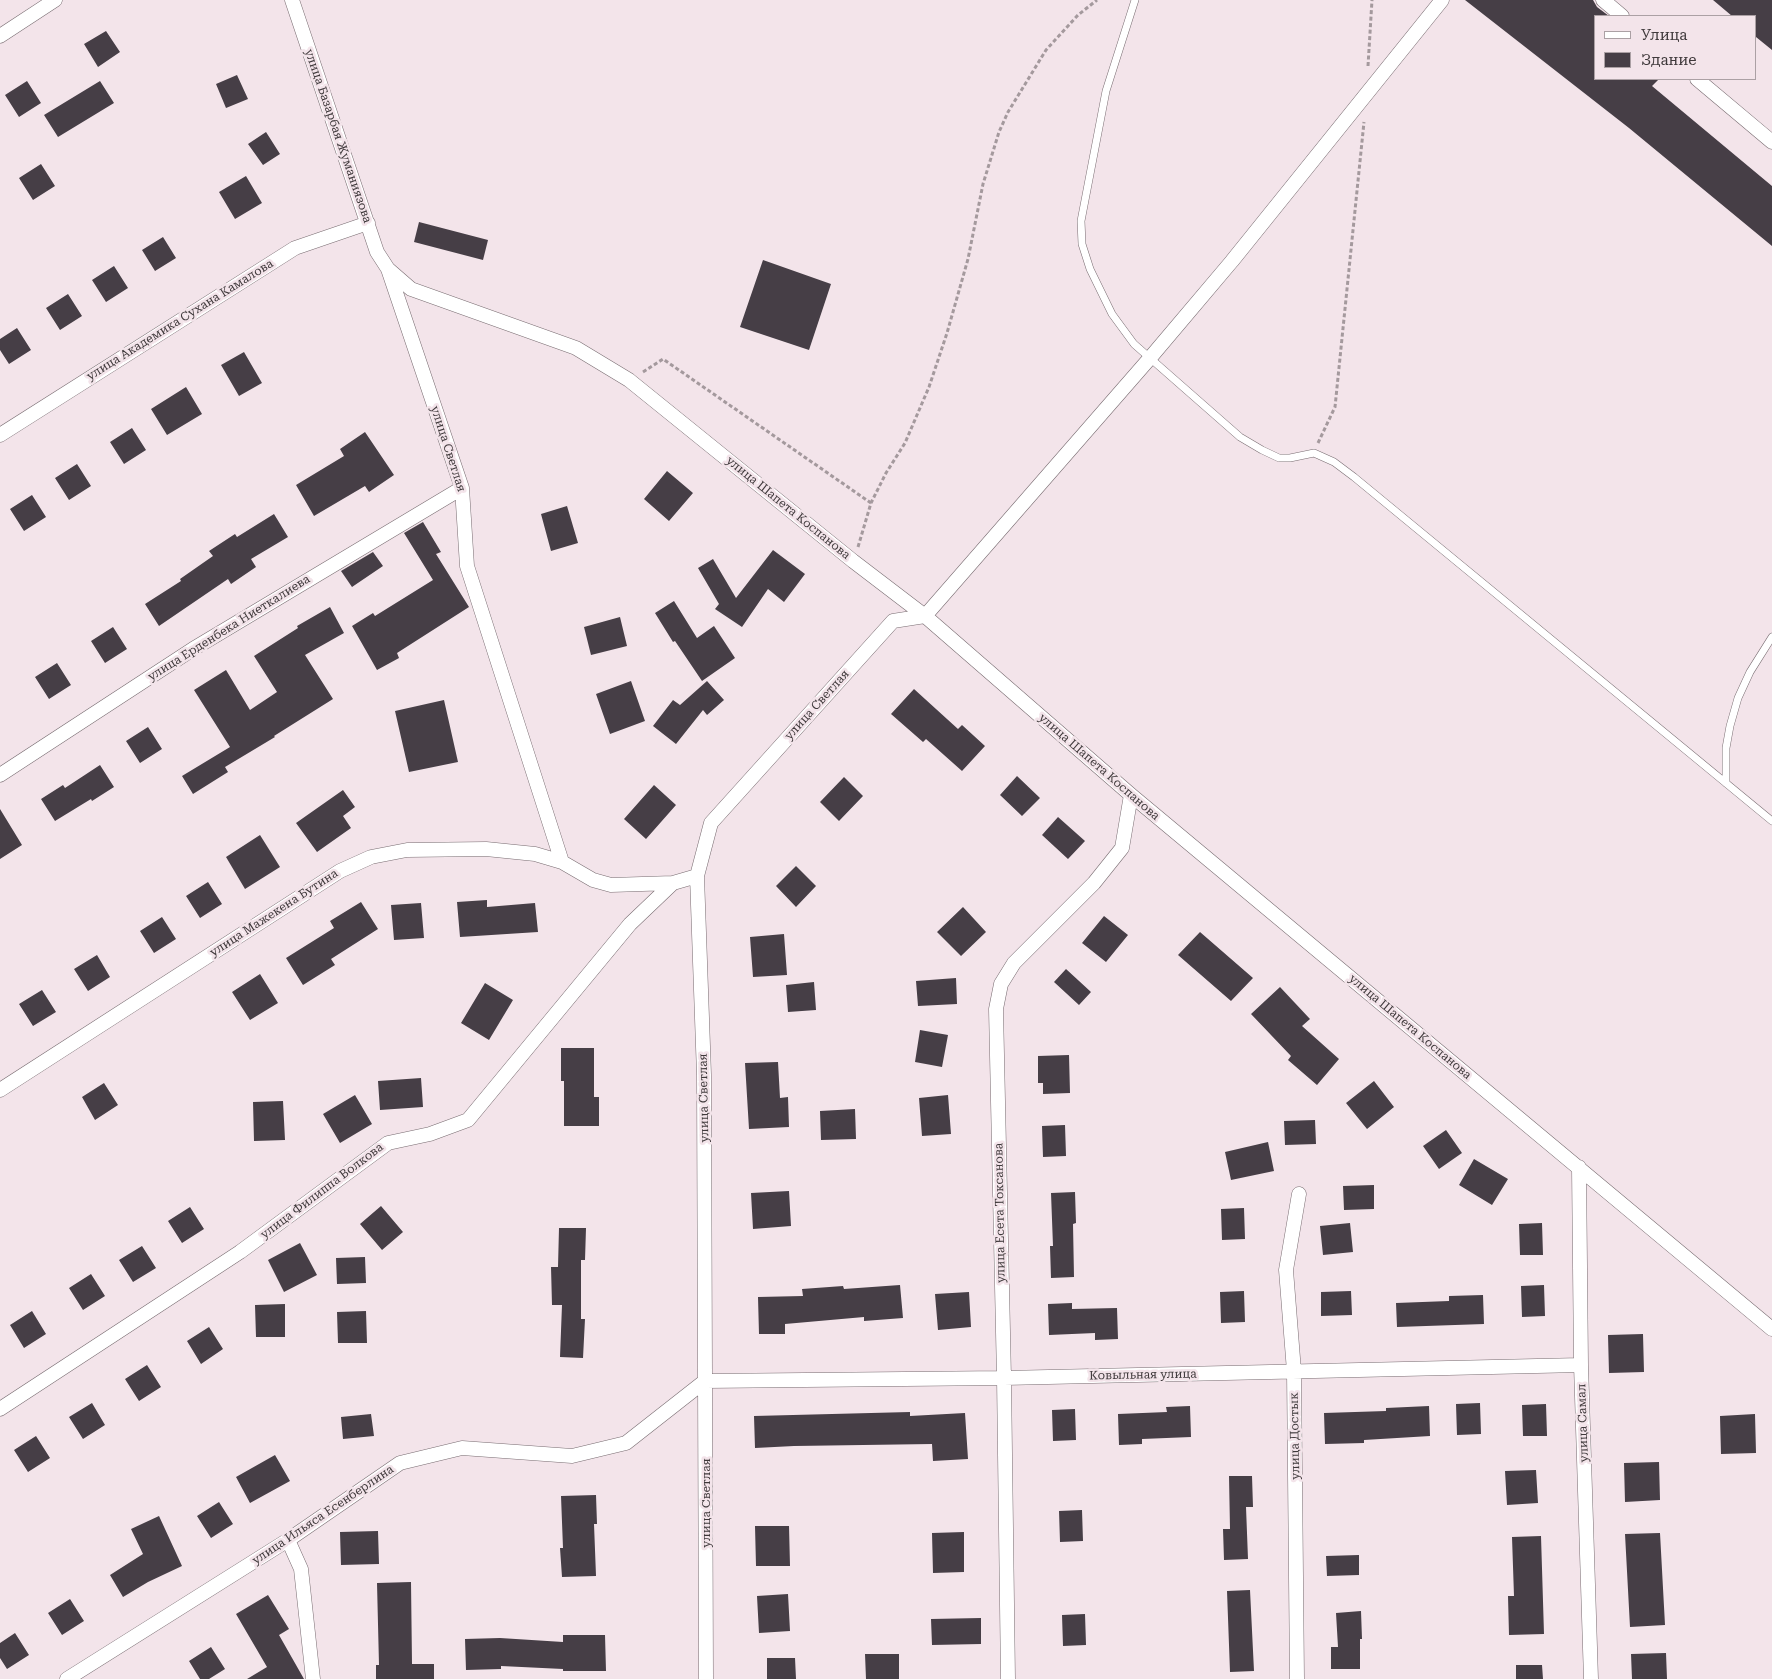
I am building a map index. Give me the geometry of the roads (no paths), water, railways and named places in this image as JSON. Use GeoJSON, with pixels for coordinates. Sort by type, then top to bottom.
{"type":"FeatureCollection","features":[{"type":"Feature","properties":{"kind":"street"},"geometry":{"type":"LineString","coordinates":[[0,36],[55,0]]}},
{"type":"Feature","properties":{"kind":"street","name":"улица Базарбая Жуманиязова"},"geometry":{"type":"LineString","coordinates":[[292,0],[377,252],[388,269]]}},
{"type":"Feature","properties":{"kind":"street"},"geometry":{"type":"LineString","coordinates":[[925,616],[1232,261],[1442,0]]}},
{"type":"Feature","properties":{"kind":"street"},"geometry":{"type":"LineString","coordinates":[[1603,0],[1621,15]]}},
{"type":"Feature","properties":{"kind":"street"},"geometry":{"type":"LineString","coordinates":[[1698,80],[1772,142]]}},
{"type":"Feature","properties":{"kind":"street","name":"улица Академика Сухана Камалова"},"geometry":{"type":"LineString","coordinates":[[0,435],[295,248],[368,223]]}},
{"type":"Feature","properties":{"kind":"street","name":"улица Шапета Коспанова"},"geometry":{"type":"LineString","coordinates":[[388,269],[411,289],[576,348],[629,380],[853,561],[925,616],[1131,795],[1772,1329]]}},
{"type":"Feature","properties":{"kind":"street","name":"улица Светлая"},"geometry":{"type":"LineString","coordinates":[[388,269],[462,488],[467,566],[562,862]]}},
{"type":"Feature","properties":{"kind":"street","name":"улица Ерденбека Ниеткалиева"},"geometry":{"type":"LineString","coordinates":[[0,775],[193,649],[462,488]]}},
{"type":"Feature","properties":{"kind":"street","name":"улица Светлая"},"geometry":{"type":"LineString","coordinates":[[706,1679],[704,1076],[697,876],[711,823],[893,621],[925,616]]}},
{"type":"Feature","properties":{"kind":"street","name":"улица Есета Токсанова"},"geometry":{"type":"LineString","coordinates":[[1008,1679],[996,1009],[1001,984],[1014,963],[1094,883],[1122,848],[1131,795]]}},
{"type":"Feature","properties":{"kind":"street","name":"улица Мажекена Бутина"},"geometry":{"type":"LineString","coordinates":[[0,1090],[340,870],[371,857],[407,850],[486,849],[535,854],[562,862],[593,880],[611,885],[673,883],[697,876]]}},
{"type":"Feature","properties":{"kind":"street","name":"улица Филиппа Волкова"},"geometry":{"type":"LineString","coordinates":[[0,1409],[240,1252],[388,1142],[430,1134],[468,1120],[630,924],[673,883]]}},
{"type":"Feature","properties":{"kind":"street","name":"улица Самал"},"geometry":{"type":"LineString","coordinates":[[1578,1167],[1581,1365],[1591,1679]]}},
{"type":"Feature","properties":{"kind":"street","name":"улица Достык"},"geometry":{"type":"LineString","coordinates":[[1297,1679],[1294,1371],[1286,1270],[1299,1194]]}},
{"type":"Feature","properties":{"kind":"street","name":"Ковыльная улица"},"geometry":{"type":"LineString","coordinates":[[706,1381],[1004,1378],[1581,1365]]}},
{"type":"Feature","properties":{"kind":"street","name":"улица Ильяса Есенберлина"},"geometry":{"type":"LineString","coordinates":[[67,1679],[288,1540],[400,1463],[462,1448],[572,1456],[626,1443],[706,1381]]}},
{"type":"Feature","properties":{"kind":"street"},"geometry":{"type":"LineString","coordinates":[[288,1540],[300,1569],[313,1679]]}},
{"type":"Feature","properties":{"kind":"lane"},"geometry":{"type":"LineString","coordinates":[[1134,0],[1106,91],[1081,221],[1082,244],[1090,269],[1112,314],[1134,344],[1240,437],[1262,450],[1279,458],[1290,458],[1314,453],[1334,462],[1772,821]]}},
{"type":"Feature","properties":{"kind":"lane"},"geometry":{"type":"LineString","coordinates":[[1726,783],[1726,748],[1735,708],[1750,672],[1772,637]]}}]}
